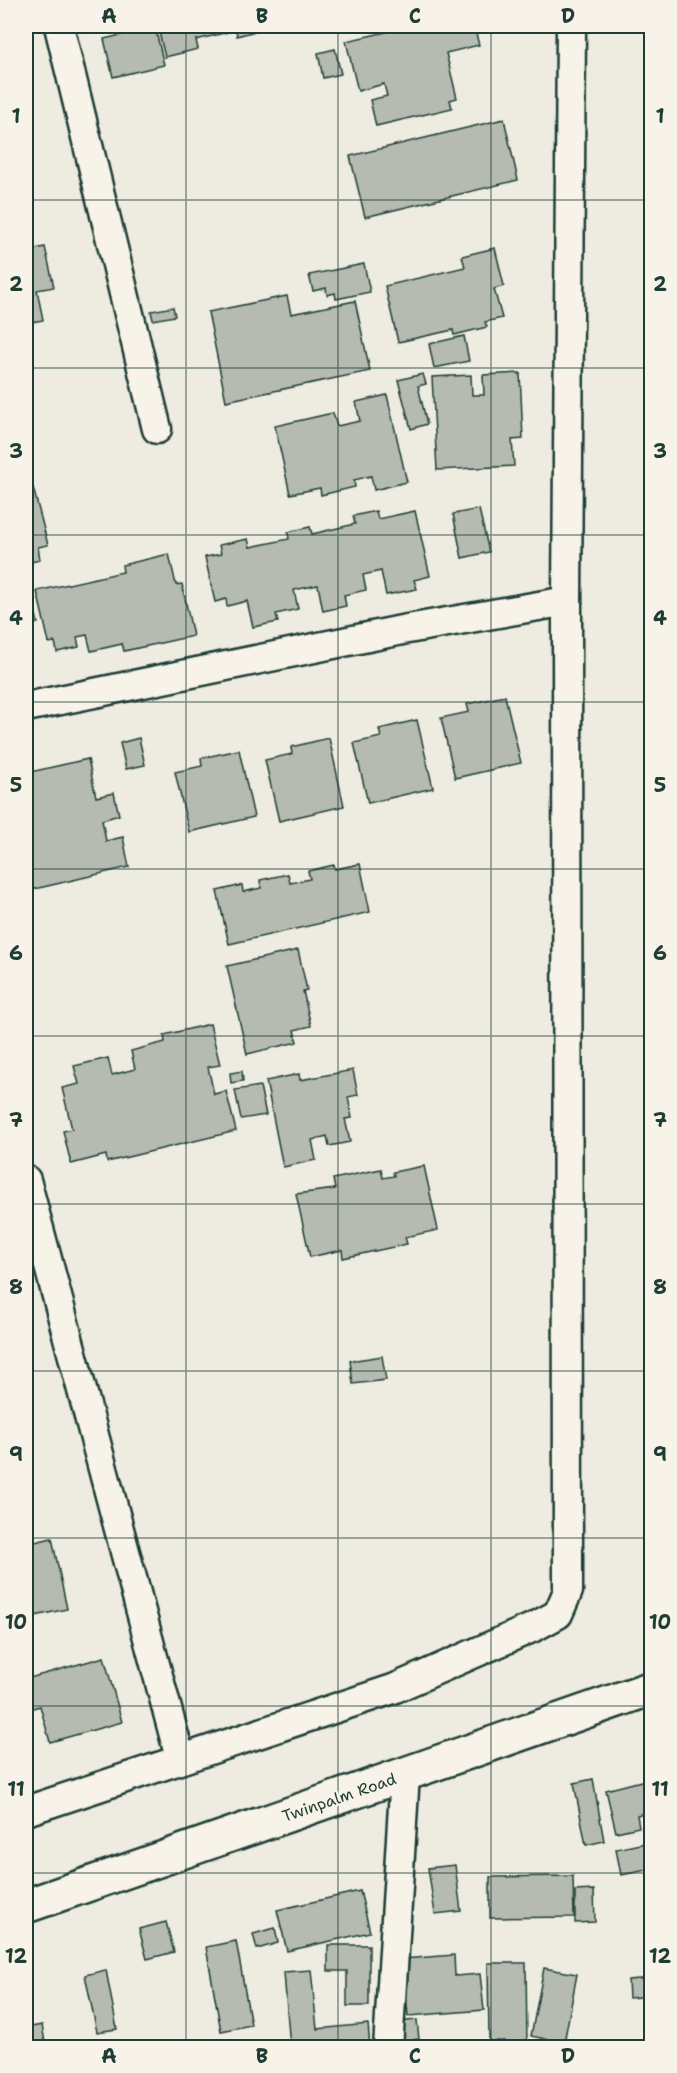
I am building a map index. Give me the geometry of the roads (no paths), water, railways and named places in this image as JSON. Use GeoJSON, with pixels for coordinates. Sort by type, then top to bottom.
{"type":"FeatureCollection","features":[{"type":"Feature","properties":{"kind":"main road","name":"Twinpalm Road"},"geometry":{"type":"LineString","coordinates":[[26,1906],[651,1688]]}},
{"type":"Feature","properties":{"kind":"street"},"geometry":{"type":"LineString","coordinates":[[59,26],[157,429]]}},
{"type":"Feature","properties":{"kind":"street"},"geometry":{"type":"LineString","coordinates":[[26,1811],[404,1684],[534,1628],[558,1614],[568,1591],[567,602],[571,26]]}},
{"type":"Feature","properties":{"kind":"street"},"geometry":{"type":"LineString","coordinates":[[26,707],[390,632],[567,602]]}},
{"type":"Feature","properties":{"kind":"street"},"geometry":{"type":"LineString","coordinates":[[26,1180],[180,1758]]}},
{"type":"Feature","properties":{"kind":"street"},"geometry":{"type":"LineString","coordinates":[[388,2048],[405,1774]]}}]}
